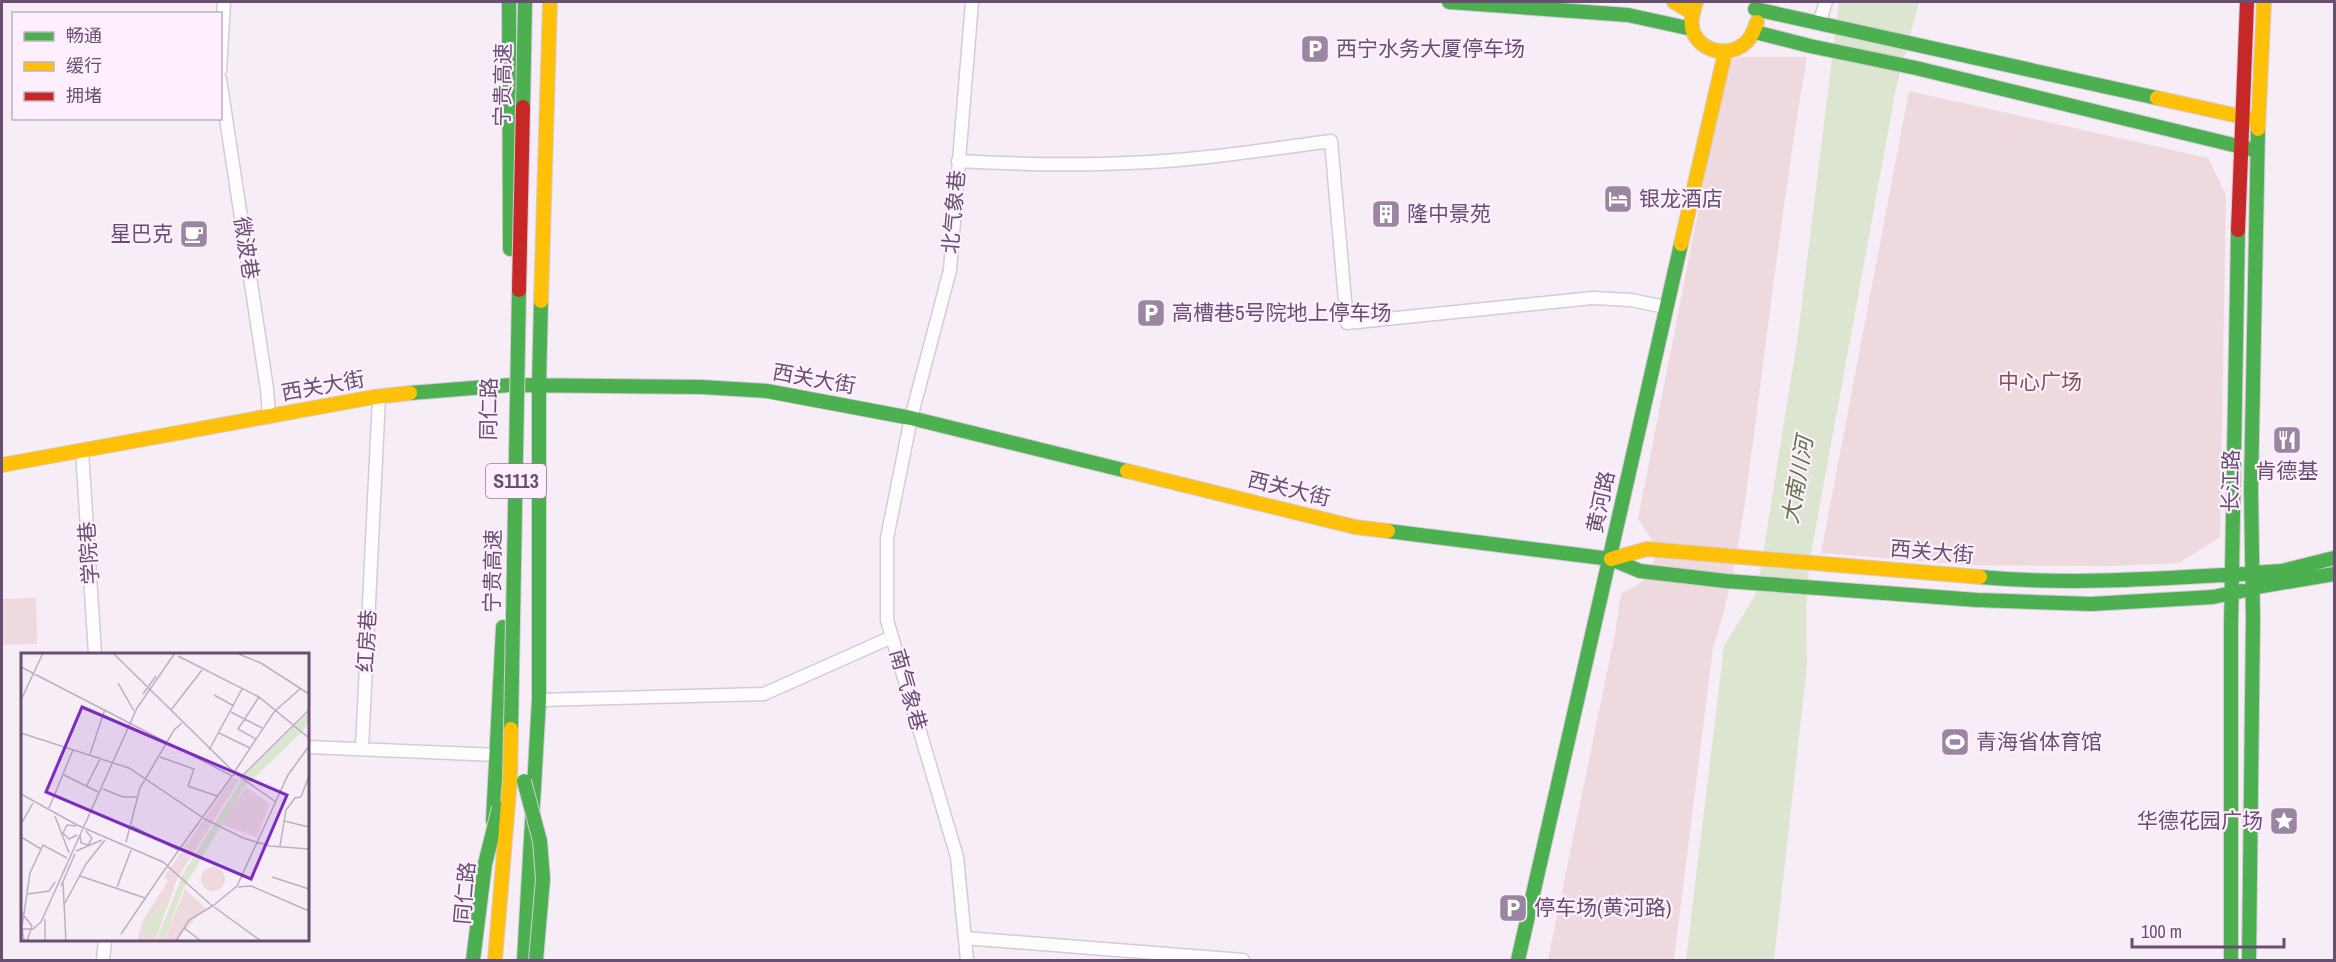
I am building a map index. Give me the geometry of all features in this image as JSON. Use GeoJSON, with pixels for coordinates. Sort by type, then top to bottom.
{"type":"FeatureCollection","features":[{"type":"Feature","properties":{"kind":"main road","name":"同仁路"},"geometry":{"type":"LineString","coordinates":[[481,960],[498,755],[511,385],[509,2]]}},
{"type":"Feature","properties":{"kind":"main road","name":"宁贵高速"},"geometry":{"type":"LineString","coordinates":[[495,960],[517,780],[525,2]]}},
{"type":"Feature","properties":{"kind":"main road","name":"宁贵高速"},"geometry":{"type":"LineString","coordinates":[[511,938],[539,2]]}},
{"type":"Feature","properties":{"kind":"main road"},"geometry":{"type":"LineString","coordinates":[[524,960],[539,700],[539,385],[550,2]]}},
{"type":"Feature","properties":{"kind":"main road"},"geometry":{"type":"LineString","coordinates":[[1449,2],[1628,15],[1692,29]]}},
{"type":"Feature","properties":{"kind":"main road"},"geometry":{"type":"LineString","coordinates":[[1674,2],[1693,7],[1692,29],[1700,43],[1709,50],[1725,53],[1741,48],[1749,41],[1755,32],[1757,21],[1753,5],[1823,23],[2259,121]]}},
{"type":"Feature","properties":{"kind":"main road","name":"长江路"},"geometry":{"type":"LineString","coordinates":[[2232,960],[2232,577],[2240,146],[2247,2]]}},
{"type":"Feature","properties":{"kind":"main road","name":"长江路"},"geometry":{"type":"LineString","coordinates":[[2251,958],[2253,618],[2251,573],[2257,150],[2264,2]]}},
{"type":"Feature","properties":{"kind":"main road"},"geometry":{"type":"LineString","coordinates":[[1755,32],[2257,150]]}},
{"type":"Feature","properties":{"kind":"main road","name":"黄河路"},"geometry":{"type":"LineString","coordinates":[[1518,960],[1611,558],[1665,307],[1725,53]]}},
{"type":"Feature","properties":{"kind":"main road","name":"西关大街"},"geometry":{"type":"LineString","coordinates":[[2,465],[379,397],[511,385],[701,387],[767,392],[911,418],[1356,527],[1611,558],[1640,571],[1977,600],[2091,604],[2213,597],[2334,574]]}},
{"type":"Feature","properties":{"kind":"main road","name":"西关大街"},"geometry":{"type":"LineString","coordinates":[[1611,558],[1647,549],[2022,581],[2116,582],[2232,577],[2282,571],[2334,558]]}},
{"type":"Feature","properties":{"kind":"main road"},"geometry":{"type":"LineString","coordinates":[[473,960],[480,880],[490,835],[517,780]]}},
{"type":"Feature","properties":{"kind":"main road"},"geometry":{"type":"LineString","coordinates":[[517,780],[540,841],[543,879],[536,960]]}},
{"type":"Feature","properties":{"kind":"street"},"geometry":{"type":"LineString","coordinates":[[222,36],[224,2]]}},
{"type":"Feature","properties":{"kind":"street","name":"北气象巷"},"geometry":{"type":"LineString","coordinates":[[911,418],[950,270],[972,2]]}},
{"type":"Feature","properties":{"kind":"street"},"geometry":{"type":"LineString","coordinates":[[1823,23],[1826,2]]}},
{"type":"Feature","properties":{"kind":"street","name":"微波巷"},"geometry":{"type":"LineString","coordinates":[[222,92],[267,389],[268,417]]}},
{"type":"Feature","properties":{"kind":"street"},"geometry":{"type":"LineString","coordinates":[[958,161],[1018,164],[1128,163],[1214,156],[1331,141],[1347,323],[1593,298],[1630,300],[1665,307]]}},
{"type":"Feature","properties":{"kind":"street","name":"红房巷"},"geometry":{"type":"LineString","coordinates":[[362,748],[379,397]]}},
{"type":"Feature","properties":{"kind":"street","name":"南气象巷"},"geometry":{"type":"LineString","coordinates":[[911,418],[887,538],[887,620],[957,857],[967,960]]}},
{"type":"Feature","properties":{"kind":"street","name":"学院巷"},"geometry":{"type":"LineString","coordinates":[[82,451],[95,653]]}},
{"type":"Feature","properties":{"kind":"street"},"geometry":{"type":"LineString","coordinates":[[539,700],[764,694],[892,637]]}},
{"type":"Feature","properties":{"kind":"street"},"geometry":{"type":"LineString","coordinates":[[309,747],[498,755]]}},
{"type":"Feature","properties":{"kind":"street"},"geometry":{"type":"LineString","coordinates":[[965,938],[1243,960]]}},
{"type":"Feature","properties":{"kind":"street"},"geometry":{"type":"LineString","coordinates":[[103,960],[105,941]]}},
{"type":"Feature","properties":{"kind":"green space"},"geometry":{"type":"Polygon","coordinates":[[[1739,57],[1807,57],[1741,527],[1736,558],[1713,648],[1674,960],[1548,960],[1621,594],[1652,576],[1656,546],[1638,519],[1727,62],[1739,57]]]}},
{"type":"Feature","properties":{"kind":"green space","name":"中心广场"},"geometry":{"type":"Polygon","coordinates":[[[1909,91],[2208,158],[2226,195],[2220,537],[2179,563],[2111,566],[1965,565],[1821,553],[1909,91]]]}},
{"type":"Feature","properties":{"kind":"green space"},"geometry":{"type":"Polygon","coordinates":[[[36,598],[37,644],[2,645],[2,599],[36,598]]]}},
{"type":"Feature","properties":{"kind":"water","name":"大南川河"},"geometry":{"type":"Polygon","coordinates":[[[1839,2],[1919,2],[1896,88],[1810,559],[1806,608],[1807,666],[1774,960],[1686,960],[1724,646],[1757,592],[1798,335],[1839,2]]]}},
{"type":"Feature","properties":{"kind":"traffic: fast"},"geometry":{"type":"LineString","coordinates":[[509,2],[510,249]]}},
{"type":"Feature","properties":{"kind":"traffic: fast"},"geometry":{"type":"LineString","coordinates":[[523,107],[525,2]]}},
{"type":"Feature","properties":{"kind":"traffic: fast"},"geometry":{"type":"LineString","coordinates":[[1449,2],[1628,15],[1692,29]]}},
{"type":"Feature","properties":{"kind":"traffic: fast"},"geometry":{"type":"LineString","coordinates":[[1755,9],[2157,98]]}},
{"type":"Feature","properties":{"kind":"traffic: fast"},"geometry":{"type":"LineString","coordinates":[[1755,32],[1916,68],[2250,149]]}},
{"type":"Feature","properties":{"kind":"traffic: fast"},"geometry":{"type":"LineString","coordinates":[[2249,960],[2253,618],[2251,488],[2258,129]]}},
{"type":"Feature","properties":{"kind":"traffic: fast"},"geometry":{"type":"LineString","coordinates":[[2231,960],[2231,626],[2238,230]]}},
{"type":"Feature","properties":{"kind":"traffic: fast"},"geometry":{"type":"LineString","coordinates":[[1518,960],[1681,244]]}},
{"type":"Feature","properties":{"kind":"traffic: fast"},"geometry":{"type":"LineString","coordinates":[[511,729],[519,290]]}},
{"type":"Feature","properties":{"kind":"traffic: fast"},"geometry":{"type":"LineString","coordinates":[[524,960],[539,700],[541,301]]}},
{"type":"Feature","properties":{"kind":"traffic: fast"},"geometry":{"type":"LineString","coordinates":[[410,393],[511,385],[701,387],[767,391],[911,418],[1127,471]]}},
{"type":"Feature","properties":{"kind":"traffic: fast"},"geometry":{"type":"LineString","coordinates":[[1388,531],[1611,559]]}},
{"type":"Feature","properties":{"kind":"traffic: fast"},"geometry":{"type":"LineString","coordinates":[[2251,573],[2282,571],[2334,558]]}},
{"type":"Feature","properties":{"kind":"traffic: fast"},"geometry":{"type":"LineString","coordinates":[[1611,559],[1640,571],[1726,581],[1977,600],[2091,604],[2213,597],[2242,591]]}},
{"type":"Feature","properties":{"kind":"traffic: fast"},"geometry":{"type":"LineString","coordinates":[[1980,577],[2079,581],[2243,574]]}},
{"type":"Feature","properties":{"kind":"traffic: fast"},"geometry":{"type":"LineString","coordinates":[[2251,588],[2334,574]]}},
{"type":"Feature","properties":{"kind":"traffic: fast"},"geometry":{"type":"LineString","coordinates":[[493,821],[503,627]]}},
{"type":"Feature","properties":{"kind":"traffic: fast"},"geometry":{"type":"LineString","coordinates":[[524,781],[540,841],[543,879],[536,960]]}},
{"type":"Feature","properties":{"kind":"traffic: fast"},"geometry":{"type":"LineString","coordinates":[[473,960],[485,864],[499,808]]}},
{"type":"Feature","properties":{"kind":"traffic: slow"},"geometry":{"type":"LineString","coordinates":[[541,301],[550,2]]}},
{"type":"Feature","properties":{"kind":"traffic: slow"},"geometry":{"type":"LineString","coordinates":[[1674,2],[1691,12]]}},
{"type":"Feature","properties":{"kind":"traffic: slow"},"geometry":{"type":"LineString","coordinates":[[1696,2],[1692,18],[1694,34],[1699,41],[1713,50],[1728,51],[1743,45],[1750,37],[1757,22]]}},
{"type":"Feature","properties":{"kind":"traffic: slow"},"geometry":{"type":"LineString","coordinates":[[2258,129],[2264,2]]}},
{"type":"Feature","properties":{"kind":"traffic: slow"},"geometry":{"type":"LineString","coordinates":[[1681,244],[1725,53]]}},
{"type":"Feature","properties":{"kind":"traffic: slow"},"geometry":{"type":"LineString","coordinates":[[2157,98],[2252,119]]}},
{"type":"Feature","properties":{"kind":"traffic: slow"},"geometry":{"type":"LineString","coordinates":[[2,465],[374,397],[410,393]]}},
{"type":"Feature","properties":{"kind":"traffic: slow"},"geometry":{"type":"LineString","coordinates":[[1127,471],[1355,527],[1388,531]]}},
{"type":"Feature","properties":{"kind":"traffic: slow"},"geometry":{"type":"LineString","coordinates":[[1611,559],[1647,549],[1980,577]]}},
{"type":"Feature","properties":{"kind":"traffic: slow"},"geometry":{"type":"LineString","coordinates":[[495,960],[510,780],[511,729]]}},
{"type":"Feature","properties":{"kind":"traffic: jam"},"geometry":{"type":"LineString","coordinates":[[2238,230],[2247,2]]}},
{"type":"Feature","properties":{"kind":"traffic: jam"},"geometry":{"type":"LineString","coordinates":[[519,290],[523,107]]}},
{"type":"Feature","properties":{"kind":"place","name":"西宁水务大厦停车场"},"geometry":{"type":"Point","coordinates":[1315,49]}},
{"type":"Feature","properties":{"kind":"place","name":"银龙酒店"},"geometry":{"type":"Point","coordinates":[1618,199]}},
{"type":"Feature","properties":{"kind":"place","name":"隆中景苑"},"geometry":{"type":"Point","coordinates":[1386,214]}},
{"type":"Feature","properties":{"kind":"place","name":"星巴克"},"geometry":{"type":"Point","coordinates":[194,234]}},
{"type":"Feature","properties":{"kind":"place","name":"高槽巷5号院地上停车场"},"geometry":{"type":"Point","coordinates":[1151,313]}},
{"type":"Feature","properties":{"kind":"place","name":"肯德基"},"geometry":{"type":"Point","coordinates":[2287,440]}},
{"type":"Feature","properties":{"kind":"place","name":"青海省体育馆"},"geometry":{"type":"Point","coordinates":[1955,742]}},
{"type":"Feature","properties":{"kind":"place","name":"华德花园广场"},"geometry":{"type":"Point","coordinates":[2284,821]}},
{"type":"Feature","properties":{"kind":"place","name":"停车场(黄河路)"},"geometry":{"type":"Point","coordinates":[1513,908]}}]}
